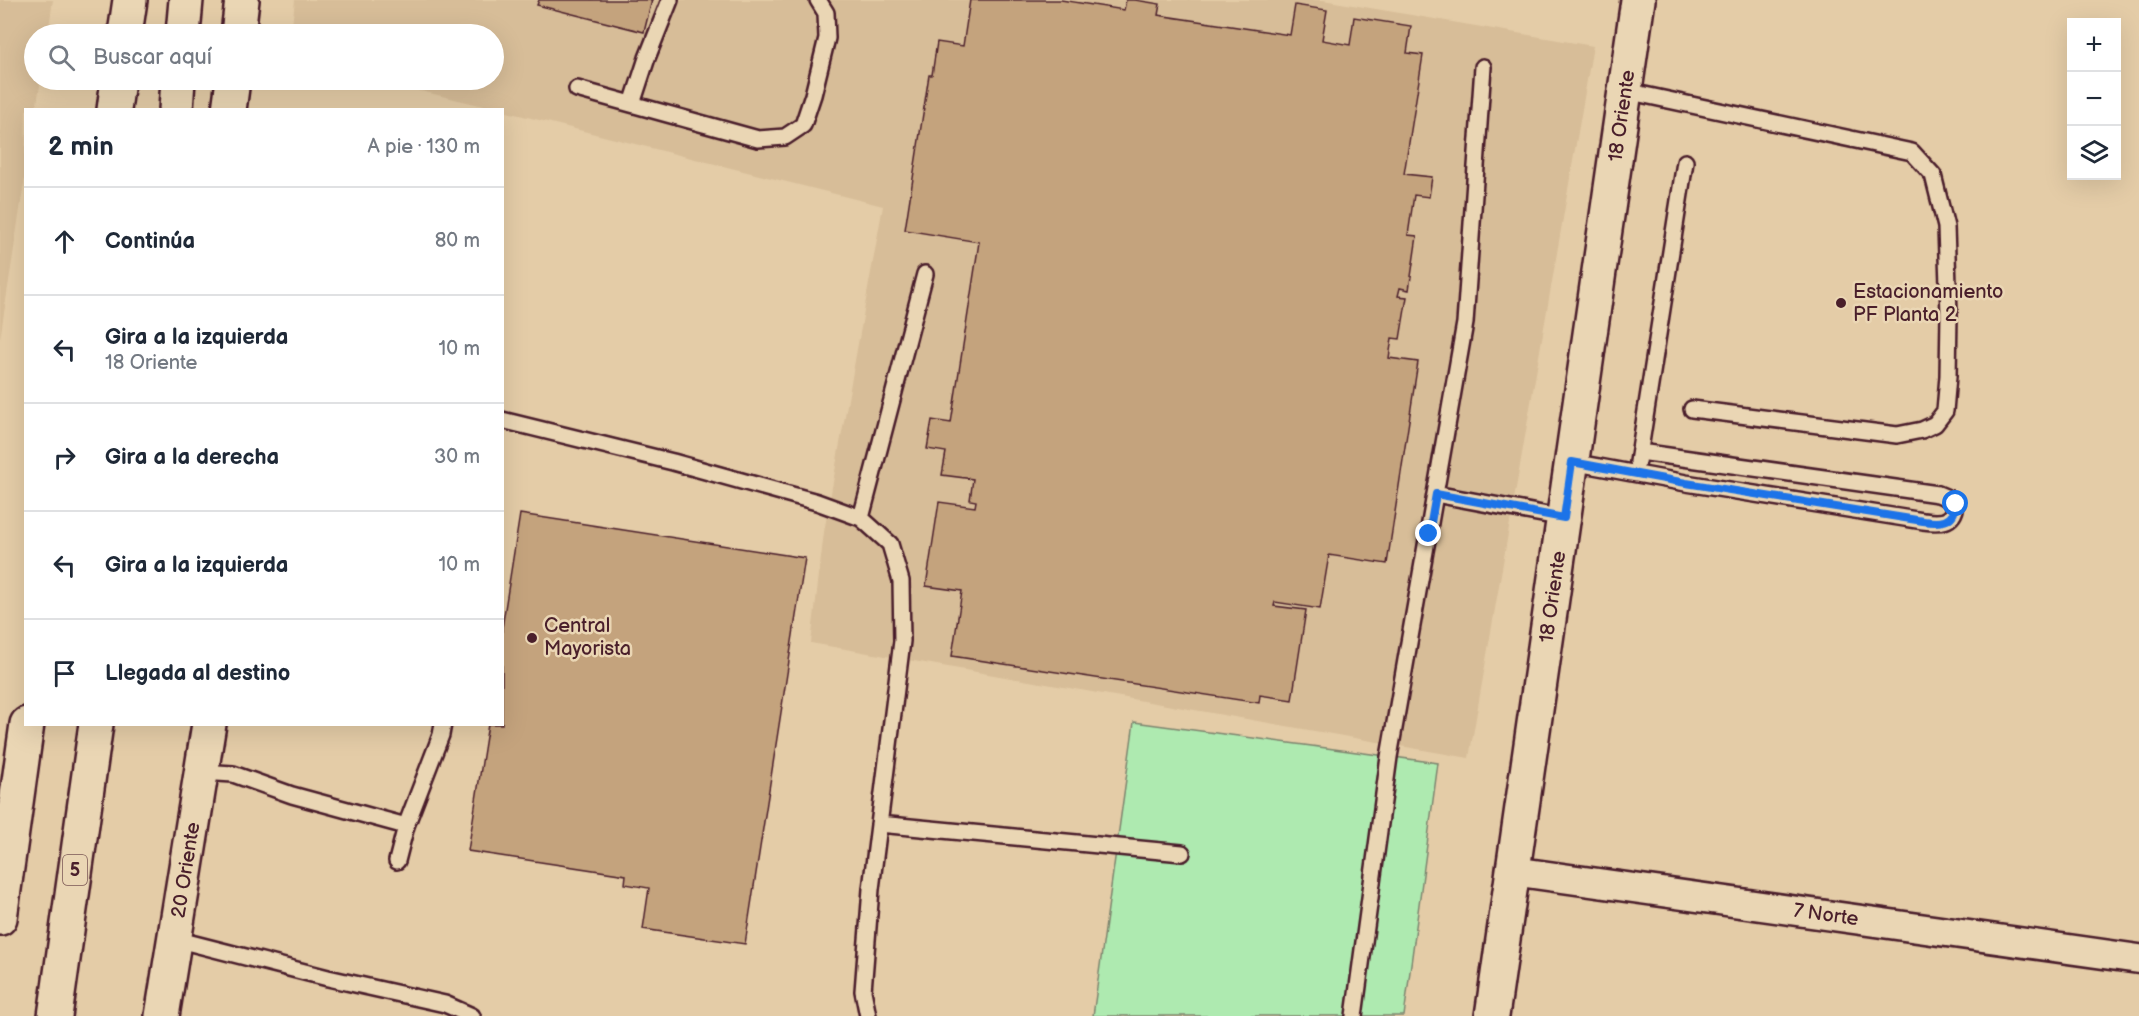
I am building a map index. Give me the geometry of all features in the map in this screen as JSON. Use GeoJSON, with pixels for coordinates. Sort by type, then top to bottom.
{"type":"FeatureCollection","features":[{"type":"Feature","properties":{"kind":"main road"},"geometry":{"type":"LineString","coordinates":[[126,24],[130,0]]}},
{"type":"Feature","properties":{"kind":"main road"},"geometry":{"type":"LineString","coordinates":[[184,24],[186,0]]}},
{"type":"Feature","properties":{"kind":"main road"},"geometry":{"type":"LineString","coordinates":[[239,24],[242,0]]}},
{"type":"Feature","properties":{"kind":"main road","name":"18 Oriente"},"geometry":{"type":"LineString","coordinates":[[1492,1016],[1638,0]]}},
{"type":"Feature","properties":{"kind":"main road"},"geometry":{"type":"LineString","coordinates":[[114,108],[117,90]]}},
{"type":"Feature","properties":{"kind":"main road"},"geometry":{"type":"LineString","coordinates":[[176,108],[177,90]]}},
{"type":"Feature","properties":{"kind":"main road"},"geometry":{"type":"LineString","coordinates":[[229,108],[232,90]]}},
{"type":"Feature","properties":{"kind":"main road"},"geometry":{"type":"LineString","coordinates":[[0,918],[27,726]]}},
{"type":"Feature","properties":{"kind":"main road","name":"5"},"geometry":{"type":"LineString","coordinates":[[55,1016],[96,726]]}},
{"type":"Feature","properties":{"kind":"main road","name":"20 Oriente"},"geometry":{"type":"LineString","coordinates":[[162,1016],[209,726]]}},
{"type":"Feature","properties":{"kind":"street","name":"7 Norte"},"geometry":{"type":"LineString","coordinates":[[1513,871],[2139,959]]}},
{"type":"Feature","properties":{"kind":"lane"},"geometry":{"type":"LineString","coordinates":[[632,104],[670,0]]}},
{"type":"Feature","properties":{"kind":"lane"},"geometry":{"type":"LineString","coordinates":[[577,89],[758,138],[785,136],[803,125],[813,96],[827,38],[826,13],[818,0]]}},
{"type":"Feature","properties":{"kind":"lane"},"geometry":{"type":"LineString","coordinates":[[1354,1016],[1389,757],[1465,322],[1483,67]]}},
{"type":"Feature","properties":{"kind":"lane"},"geometry":{"type":"LineString","coordinates":[[1626,91],[1912,152],[1933,175],[1946,227],[1949,314],[1948,376],[1946,411],[1935,424],[1922,430],[1897,435],[1692,410]]}},
{"type":"Feature","properties":{"kind":"lane"},"geometry":{"type":"LineString","coordinates":[[1636,474],[1684,162]]}},
{"type":"Feature","properties":{"kind":"lane"},"geometry":{"type":"LineString","coordinates":[[861,518],[925,274]]}},
{"type":"Feature","properties":{"kind":"lane"},"geometry":{"type":"LineString","coordinates":[[504,420],[673,462],[818,502],[861,518],[890,544],[901,581],[902,641],[871,890],[863,991],[868,1016]]}},
{"type":"Feature","properties":{"kind":"lane"},"geometry":{"type":"LineString","coordinates":[[1572,462],[1686,483],[1923,521],[1939,523],[1950,520],[1955,513],[1956,504],[1938,495],[1640,452]]}},
{"type":"Feature","properties":{"kind":"lane"},"geometry":{"type":"LineString","coordinates":[[1436,494],[1564,518]]}},
{"type":"Feature","properties":{"kind":"lane"},"geometry":{"type":"LineString","coordinates":[[397,861],[406,826],[443,726]]}},
{"type":"Feature","properties":{"kind":"lane"},"geometry":{"type":"LineString","coordinates":[[202,772],[233,774],[292,795],[406,826]]}},
{"type":"Feature","properties":{"kind":"lane"},"geometry":{"type":"LineString","coordinates":[[879,824],[1182,853]]}},
{"type":"Feature","properties":{"kind":"lane"},"geometry":{"type":"LineString","coordinates":[[175,939],[445,1004],[472,1016]]}},
{"type":"Feature","properties":{"kind":"shaded area"},"geometry":{"type":"Polygon","coordinates":[[[0,0],[53,0],[49,24],[24,24],[24,90],[39,90],[36,108],[24,108],[24,183],[0,339],[0,0]]]}},
{"type":"Feature","properties":{"kind":"shaded area"},"geometry":{"type":"Polygon","coordinates":[[[295,0],[1323,0],[1593,46],[1469,758],[811,643],[824,532],[883,206],[504,111],[504,108],[494,108],[417,90],[504,90],[504,24],[292,24],[295,0]]]}},
{"type":"Feature","properties":{"kind":"green space"},"geometry":{"type":"Polygon","coordinates":[[[1134,722],[1438,763],[1404,1016],[1093,1016],[1134,722]]]}},
{"type":"Feature","properties":{"kind":"building"},"geometry":{"type":"Polygon","coordinates":[[[539,0],[652,0],[644,32],[537,5],[539,0]]]}},
{"type":"Feature","properties":{"kind":"building"},"geometry":{"type":"Polygon","coordinates":[[[970,0],[1061,0],[1124,10],[1126,0],[1135,0],[1160,4],[1158,15],[1290,35],[1295,5],[1327,10],[1322,40],[1350,45],[1354,17],[1411,26],[1407,53],[1423,55],[1404,174],[1432,177],[1429,197],[1414,195],[1408,235],[1417,236],[1409,290],[1400,288],[1398,296],[1407,297],[1400,339],[1392,338],[1389,358],[1418,362],[1387,564],[1329,555],[1320,609],[1275,602],[1274,606],[1306,610],[1292,700],[1260,695],[1259,703],[952,656],[962,591],[926,586],[939,502],[975,507],[976,501],[970,500],[973,479],[942,475],[946,452],[927,449],[932,420],[951,423],[979,242],[905,230],[929,75],[932,75],[937,42],[963,46],[970,0]]]}},
{"type":"Feature","properties":{"kind":"building"},"geometry":{"type":"Polygon","coordinates":[[[520,514],[805,558],[745,944],[643,929],[649,888],[625,884],[626,875],[468,851],[488,726],[504,726],[504,615],[520,514]]]}},
{"type":"Feature","properties":{"kind":"place","name":"Estacionamiento PF Planta 2"},"geometry":{"type":"Point","coordinates":[1841,303]}},
{"type":"Feature","properties":{"kind":"place","name":"Central Mayorista"},"geometry":{"type":"Point","coordinates":[532,638]}},
{"type":"Feature","properties":{"kind":"route"},"geometry":{"type":"LineString","coordinates":[[1429,534],[1436,494],[1564,518],[1572,462],[1686,483],[1939,523],[1950,520],[1955,513],[1956,504]]}}]}
